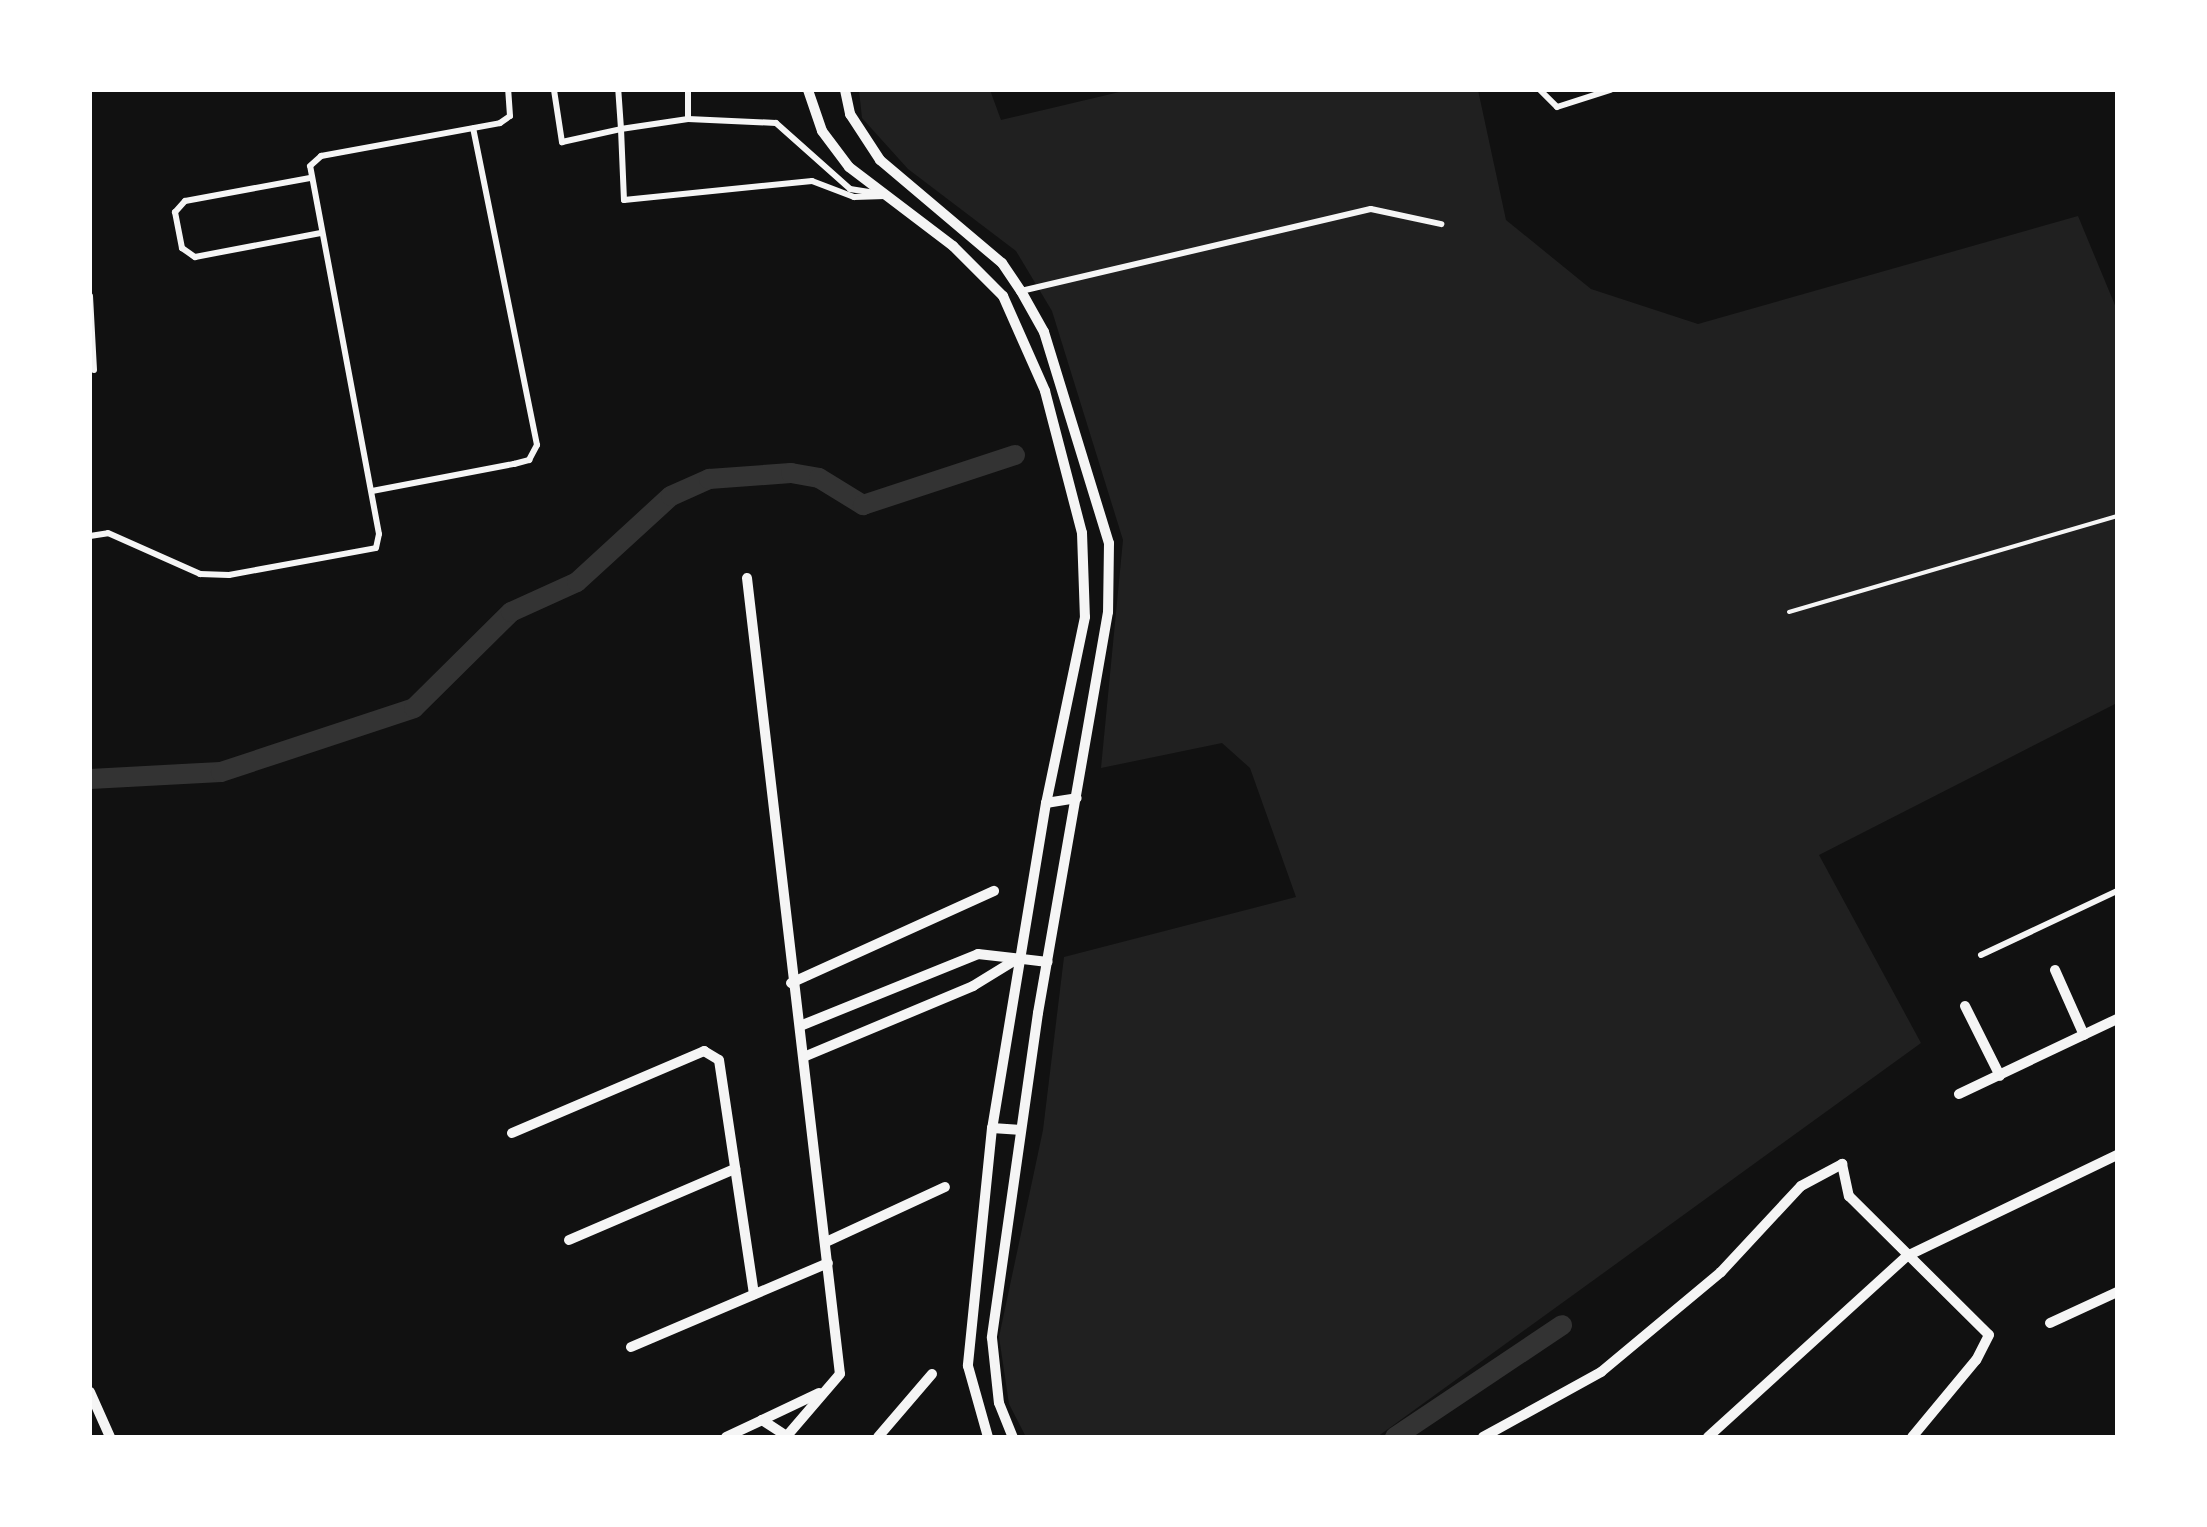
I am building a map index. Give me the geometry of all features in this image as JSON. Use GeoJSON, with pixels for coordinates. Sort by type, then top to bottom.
{"type":"FeatureCollection","features":[{"type":"Feature","properties":{"kind":"street"},"geometry":{"type":"LineString","coordinates":[[808,90],[831,143],[885,196],[953,246],[1003,296],[1045,391],[1073,486],[1085,617],[1018,958],[992,1128],[968,1366],[988,1437]]}},
{"type":"Feature","properties":{"kind":"street"},"geometry":{"type":"LineString","coordinates":[[844,90],[862,136],[900,178],[1002,264],[1021,291],[1050,349],[1108,544],[1108,612],[1021,1130],[992,1338],[999,1403],[1012,1437]]}},
{"type":"Feature","properties":{"kind":"street"},"geometry":{"type":"LineString","coordinates":[[885,196],[900,178]]}},
{"type":"Feature","properties":{"kind":"street"},"geometry":{"type":"LineString","coordinates":[[747,578],[792,983],[806,1056],[840,1374],[786,1436],[762,1420]]}},
{"type":"Feature","properties":{"kind":"street"},"geometry":{"type":"LineString","coordinates":[[1046,802],[1077,798]]}},
{"type":"Feature","properties":{"kind":"street"},"geometry":{"type":"LineString","coordinates":[[792,983],[994,892]]}},
{"type":"Feature","properties":{"kind":"street"},"geometry":{"type":"LineString","coordinates":[[800,1026],[978,954],[1048,962]]}},
{"type":"Feature","properties":{"kind":"street"},"geometry":{"type":"LineString","coordinates":[[806,1056],[973,986],[1018,958]]}},
{"type":"Feature","properties":{"kind":"street"},"geometry":{"type":"LineString","coordinates":[[2055,970],[2084,1034]]}},
{"type":"Feature","properties":{"kind":"street"},"geometry":{"type":"LineString","coordinates":[[1965,1006],[2000,1076]]}},
{"type":"Feature","properties":{"kind":"street"},"geometry":{"type":"LineString","coordinates":[[1959,1094],[2117,1019]]}},
{"type":"Feature","properties":{"kind":"street"},"geometry":{"type":"LineString","coordinates":[[512,1133],[704,1051],[719,1060],[754,1294]]}},
{"type":"Feature","properties":{"kind":"street"},"geometry":{"type":"LineString","coordinates":[[992,1128],[1021,1130]]}},
{"type":"Feature","properties":{"kind":"street"},"geometry":{"type":"LineString","coordinates":[[1708,1437],[1908,1256],[2117,1155]]}},
{"type":"Feature","properties":{"kind":"street"},"geometry":{"type":"LineString","coordinates":[[1483,1437],[1601,1372],[1721,1272],[1801,1186],[1842,1164],[1849,1196],[1989,1334],[1976,1360],[1912,1437]]}},
{"type":"Feature","properties":{"kind":"street"},"geometry":{"type":"LineString","coordinates":[[569,1240],[735,1169]]}},
{"type":"Feature","properties":{"kind":"street"},"geometry":{"type":"LineString","coordinates":[[826,1242],[945,1188]]}},
{"type":"Feature","properties":{"kind":"street"},"geometry":{"type":"LineString","coordinates":[[631,1347],[828,1263]]}},
{"type":"Feature","properties":{"kind":"street"},"geometry":{"type":"LineString","coordinates":[[2050,1324],[2117,1292]]}},
{"type":"Feature","properties":{"kind":"street"},"geometry":{"type":"LineString","coordinates":[[878,1437],[932,1374]]}},
{"type":"Feature","properties":{"kind":"street"},"geometry":{"type":"LineString","coordinates":[[726,1437],[826,1389]]}},
{"type":"Feature","properties":{"kind":"street"},"geometry":{"type":"LineString","coordinates":[[90,1392],[110,1437]]}},
{"type":"Feature","properties":{"kind":"lane"},"geometry":{"type":"LineString","coordinates":[[90,536],[108,533],[200,574],[343,558],[376,548],[372,491],[310,178],[321,156],[474,128],[510,116],[508,90]]}},
{"type":"Feature","properties":{"kind":"lane"},"geometry":{"type":"LineString","coordinates":[[554,90],[562,142],[688,119],[776,123],[850,188],[885,196]]}},
{"type":"Feature","properties":{"kind":"lane"},"geometry":{"type":"LineString","coordinates":[[618,90],[624,200],[812,180],[854,198],[885,196]]}},
{"type":"Feature","properties":{"kind":"lane"},"geometry":{"type":"LineString","coordinates":[[688,90],[688,119]]}},
{"type":"Feature","properties":{"kind":"lane"},"geometry":{"type":"LineString","coordinates":[[1540,90],[1556,107],[1610,90]]}},
{"type":"Feature","properties":{"kind":"lane"},"geometry":{"type":"LineString","coordinates":[[372,491],[529,460],[537,445],[474,128]]}},
{"type":"Feature","properties":{"kind":"lane"},"geometry":{"type":"LineString","coordinates":[[310,178],[184,200],[176,212],[182,248],[195,256],[321,233]]}},
{"type":"Feature","properties":{"kind":"lane"},"geometry":{"type":"LineString","coordinates":[[1021,291],[1371,210],[1441,224]]}},
{"type":"Feature","properties":{"kind":"lane"},"geometry":{"type":"LineString","coordinates":[[90,296],[94,370]]}},
{"type":"Feature","properties":{"kind":"lane"},"geometry":{"type":"LineString","coordinates":[[1981,955],[2117,891]]}},
{"type":"Feature","properties":{"kind":"path"},"geometry":{"type":"LineString","coordinates":[[1789,612],[2117,516]]}},
{"type":"Feature","properties":{"kind":"shaded area"},"geometry":{"type":"Polygon","coordinates":[[[859,90],[990,90],[1001,120],[1128,90],[1478,90],[1506,220],[1591,289],[1698,324],[2078,216],[2117,310],[2117,703],[1819,855],[1921,1043],[1377,1437],[1026,1437],[1009,1404],[999,1337],[1043,1130],[1064,957],[1296,897],[1250,768],[1222,743],[1101,768],[1123,540],[1052,311],[1016,251],[908,169],[862,118],[859,90]]]}},
{"type":"Feature","properties":{"kind":"waterway"},"geometry":{"type":"LineString","coordinates":[[90,779],[221,772],[414,708],[511,612],[577,582],[671,496],[709,479],[791,473],[819,478],[863,505],[1015,455]]}},
{"type":"Feature","properties":{"kind":"waterway"},"geometry":{"type":"LineString","coordinates":[[1395,1437],[1562,1325]]}}]}
